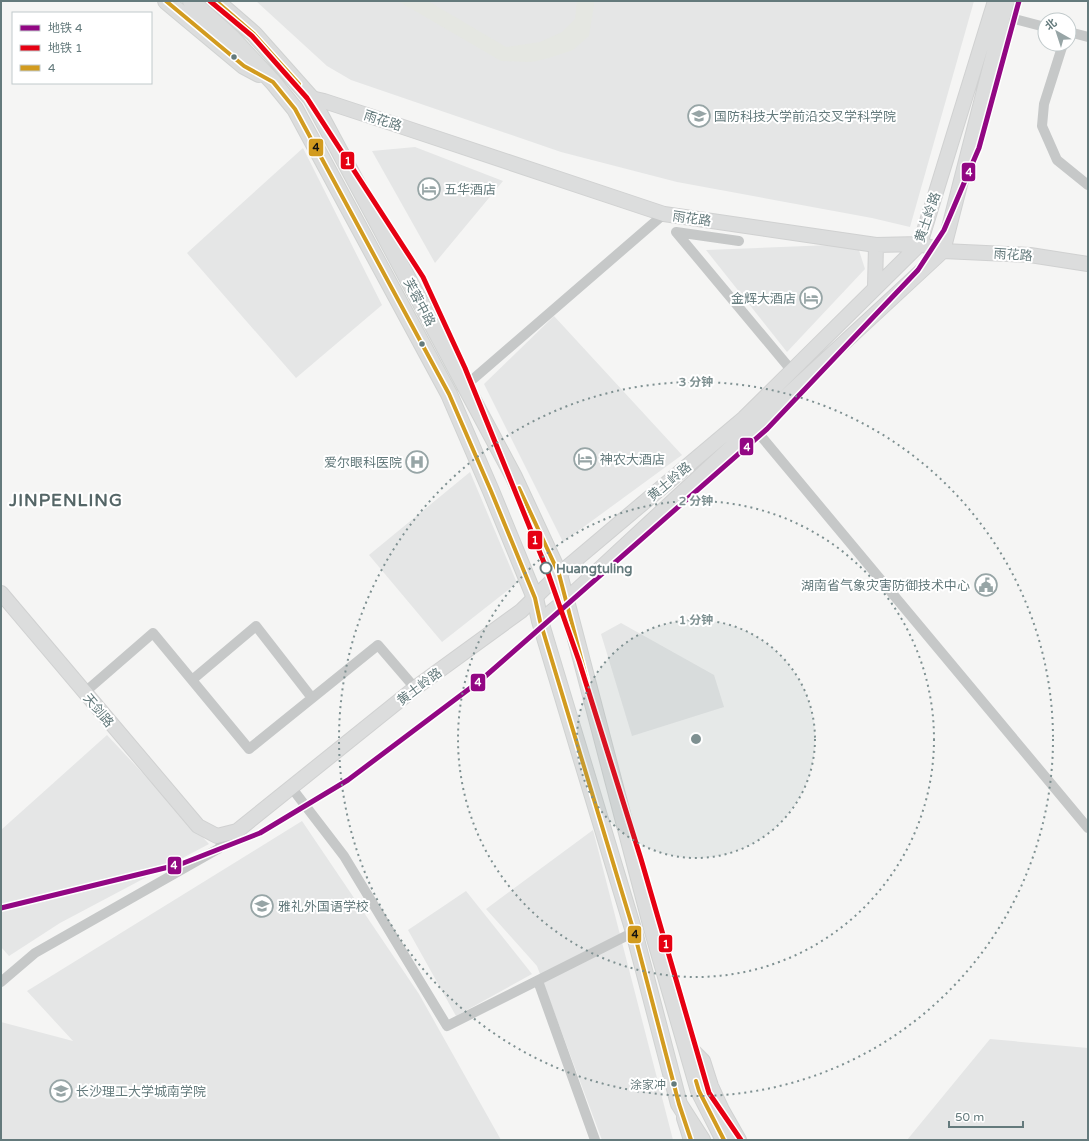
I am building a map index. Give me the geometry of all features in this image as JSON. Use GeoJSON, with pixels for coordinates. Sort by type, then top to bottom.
{"type":"FeatureCollection","features":[{"type":"Feature","properties":{"kind":"main road"},"geometry":{"type":"LineString","coordinates":[[166,1],[244,66],[273,82]]}},
{"type":"Feature","properties":{"kind":"main road","name":"芙蓉中路"},"geometry":{"type":"LineString","coordinates":[[191,1],[232,38],[273,82],[295,109],[449,394],[535,598],[540,621],[634,932],[679,1104],[702,1140]]}},
{"type":"Feature","properties":{"kind":"main road","name":"芙蓉中路"},"geometry":{"type":"LineString","coordinates":[[216,1],[254,34],[311,98],[514,477],[559,574],[648,912],[698,1091],[724,1140]]}},
{"type":"Feature","properties":{"kind":"street","name":"黄土岭路"},"geometry":{"type":"LineString","coordinates":[[540,621],[566,600],[749,422],[792,371],[920,244],[995,1]]}},
{"type":"Feature","properties":{"kind":"street","name":"黄土岭路"},"geometry":{"type":"LineString","coordinates":[[198,826],[217,836],[237,831],[415,688],[521,611],[559,574],[749,422],[943,251],[1007,1]]}},
{"type":"Feature","properties":{"kind":"street"},"geometry":{"type":"LineString","coordinates":[[1003,16],[1037,25]]}},
{"type":"Feature","properties":{"kind":"street"},"geometry":{"type":"LineString","coordinates":[[1077,34],[1088,37]]}},
{"type":"Feature","properties":{"kind":"street"},"geometry":{"type":"LineString","coordinates":[[1060,52],[1044,104],[1042,126],[1057,160],[1088,186]]}},
{"type":"Feature","properties":{"kind":"street","name":"雨花路"},"geometry":{"type":"LineString","coordinates":[[311,98],[324,101],[664,214],[876,245],[920,244],[943,251],[1030,255],[1088,264]]}},
{"type":"Feature","properties":{"kind":"street"},"geometry":{"type":"LineString","coordinates":[[465,386],[664,214]]}},
{"type":"Feature","properties":{"kind":"street"},"geometry":{"type":"LineString","coordinates":[[739,241],[676,232],[792,371]]}},
{"type":"Feature","properties":{"kind":"street"},"geometry":{"type":"LineString","coordinates":[[876,245],[876,287]]}},
{"type":"Feature","properties":{"kind":"street"},"geometry":{"type":"LineString","coordinates":[[749,422],[1088,828]]}},
{"type":"Feature","properties":{"kind":"street","name":"天剑路"},"geometry":{"type":"LineString","coordinates":[[1,593],[198,826]]}},
{"type":"Feature","properties":{"kind":"street"},"geometry":{"type":"LineString","coordinates":[[192,680],[256,626],[312,698]]}},
{"type":"Feature","properties":{"kind":"street"},"geometry":{"type":"LineString","coordinates":[[85,692],[153,633],[249,749],[378,645],[415,688]]}},
{"type":"Feature","properties":{"kind":"street"},"geometry":{"type":"LineString","coordinates":[[291,787],[344,856],[447,1026],[634,932]]}},
{"type":"Feature","properties":{"kind":"street"},"geometry":{"type":"LineString","coordinates":[[1,982],[35,953],[218,849],[237,831]]}},
{"type":"Feature","properties":{"kind":"street"},"geometry":{"type":"LineString","coordinates":[[538,981],[595,1140]]}},
{"type":"Feature","properties":{"kind":"street"},"geometry":{"type":"LineString","coordinates":[[685,1043],[703,1061],[711,1086],[719,1104],[739,1140]]}},
{"type":"Feature","properties":{"kind":"street"},"geometry":{"type":"LineString","coordinates":[[679,1104],[691,1140]]}},
{"type":"Feature","properties":{"kind":"shaded area","name":"国防科技大学前沿交叉学科学院"},"geometry":{"type":"Polygon","coordinates":[[[256,1],[974,1],[910,227],[872,218],[677,182],[561,152],[351,80],[327,66],[256,1]]]}},
{"type":"Feature","properties":{"kind":"shaded area"},"geometry":{"type":"Polygon","coordinates":[[[398,1],[428,1],[506,47],[540,42],[562,32],[575,19],[577,1],[594,1],[594,5],[589,36],[573,50],[532,62],[501,61],[398,1]]]}},
{"type":"Feature","properties":{"kind":"shaded area"},"geometry":{"type":"Polygon","coordinates":[[[415,147],[503,181],[435,263],[372,151],[415,147]]]}},
{"type":"Feature","properties":{"kind":"shaded area"},"geometry":{"type":"Polygon","coordinates":[[[303,148],[382,305],[296,378],[187,253],[303,148]]]}},
{"type":"Feature","properties":{"kind":"shaded area"},"geometry":{"type":"Polygon","coordinates":[[[857,244],[865,269],[787,352],[706,250],[857,244]]]}},
{"type":"Feature","properties":{"kind":"shaded area"},"geometry":{"type":"Polygon","coordinates":[[[554,316],[682,455],[563,542],[484,384],[554,316]]]}},
{"type":"Feature","properties":{"kind":"shaded area"},"geometry":{"type":"Polygon","coordinates":[[[470,472],[517,583],[442,642],[369,555],[470,472]]]}},
{"type":"Feature","properties":{"kind":"shaded area"},"geometry":{"type":"Polygon","coordinates":[[[621,623],[714,675],[724,707],[632,736],[601,634],[621,623]]]}},
{"type":"Feature","properties":{"kind":"shaded area"},"geometry":{"type":"Polygon","coordinates":[[[107,735],[209,844],[60,923],[9,956],[1,947],[1,830],[107,735]]]}},
{"type":"Feature","properties":{"kind":"shaded area","name":"雅礼外国语学校"},"geometry":{"type":"Polygon","coordinates":[[[302,821],[419,994],[501,1140],[1,1140],[1,1022],[73,1041],[27,991],[302,821]]]}},
{"type":"Feature","properties":{"kind":"shaded area"},"geometry":{"type":"Polygon","coordinates":[[[593,830],[673,1140],[602,1140],[537,966],[486,909],[593,830]]]}},
{"type":"Feature","properties":{"kind":"shaded area"},"geometry":{"type":"Polygon","coordinates":[[[466,891],[532,974],[456,1016],[408,930],[466,891]]]}},
{"type":"Feature","properties":{"kind":"shaded area"},"geometry":{"type":"Polygon","coordinates":[[[990,1039],[1088,1048],[1088,1140],[907,1140],[990,1039]]]}},
{"type":"Feature","properties":{"kind":"metro line","name":"1"},"geometry":{"type":"LineString","coordinates":[[210,1],[252,36],[307,98],[423,277],[465,368],[547,570],[579,661],[641,859],[709,1093],[741,1140]]}},
{"type":"Feature","properties":{"kind":"metro line","name":"4"},"geometry":{"type":"LineString","coordinates":[[1,908],[181,864],[260,833],[348,780],[481,680],[767,429],[918,270],[944,230],[979,148],[1019,1]]}},
{"type":"Feature","properties":{"kind":"transit line","name":"4"},"geometry":{"type":"LineString","coordinates":[[166,1],[244,66],[273,82],[295,109],[449,394],[535,598],[540,621],[634,932],[679,1104],[691,1140]]}},
{"type":"Feature","properties":{"kind":"transit line","name":"4"},"geometry":{"type":"LineString","coordinates":[[216,1],[254,34],[299,84]]}},
{"type":"Feature","properties":{"kind":"transit line","name":"4"},"geometry":{"type":"LineString","coordinates":[[519,488],[559,574],[587,681]]}},
{"type":"Feature","properties":{"kind":"transit line","name":"4"},"geometry":{"type":"LineString","coordinates":[[696,1081],[699,1091],[724,1140]]}},
{"type":"Feature","properties":{"kind":"place","name":"国防科技大学前沿交叉学科学院"},"geometry":{"type":"Point","coordinates":[699,116]}},
{"type":"Feature","properties":{"kind":"place","name":"五华酒店"},"geometry":{"type":"Point","coordinates":[429,189]}},
{"type":"Feature","properties":{"kind":"place","name":"金辉大酒店"},"geometry":{"type":"Point","coordinates":[811,298]}},
{"type":"Feature","properties":{"kind":"place","name":"神农大酒店"},"geometry":{"type":"Point","coordinates":[585,459]}},
{"type":"Feature","properties":{"kind":"place","name":"爱尔眼科医院"},"geometry":{"type":"Point","coordinates":[417,462]}},
{"type":"Feature","properties":{"kind":"place","name":"Huangtuling"},"geometry":{"type":"Point","coordinates":[546,568]}},
{"type":"Feature","properties":{"kind":"place","name":"湖南省气象灾害防御技术中心"},"geometry":{"type":"Point","coordinates":[986,585]}},
{"type":"Feature","properties":{"kind":"place","name":"雅礼外国语学校"},"geometry":{"type":"Point","coordinates":[262,906]}},
{"type":"Feature","properties":{"kind":"place","name":"涂家冲"},"geometry":{"type":"Point","coordinates":[674,1084]}},
{"type":"Feature","properties":{"kind":"place","name":"长沙理工大学城南学院"},"geometry":{"type":"Point","coordinates":[61,1091]}},
{"type":"Feature","properties":{"kind":"district","name":"JINPENLING"},"geometry":{"type":"Point","coordinates":[66,500]}}]}
